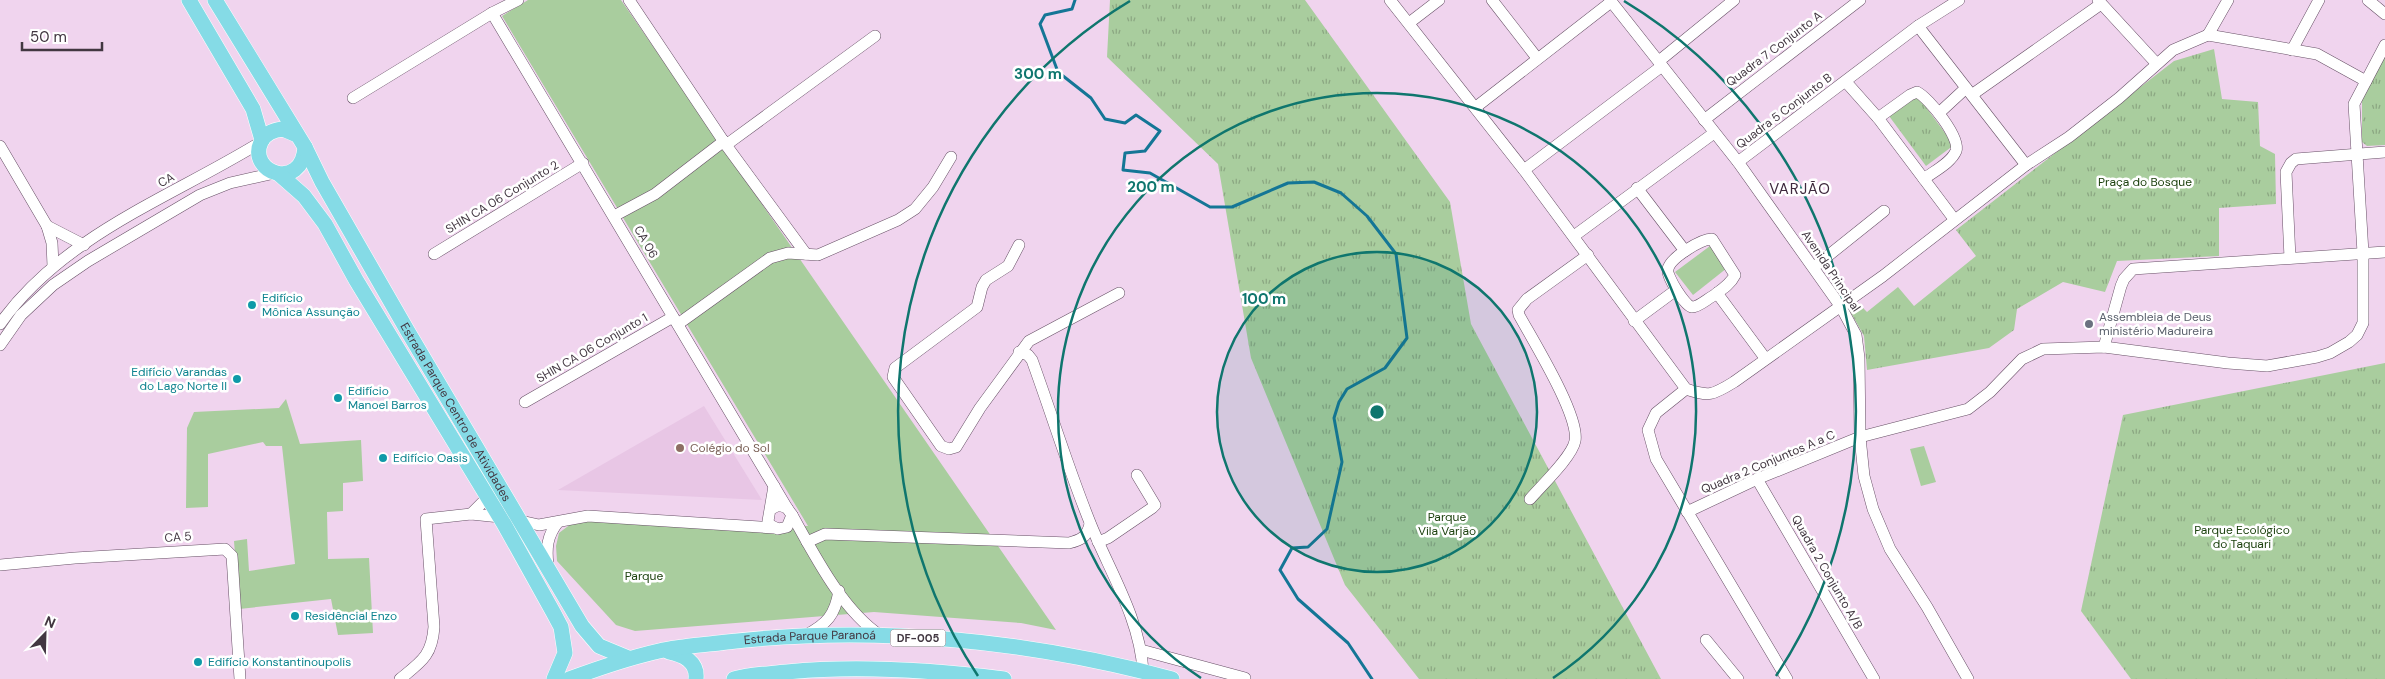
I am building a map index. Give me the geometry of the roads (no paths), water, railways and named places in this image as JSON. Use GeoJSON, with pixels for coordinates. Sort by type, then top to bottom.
{"type":"FeatureCollection","features":[{"type":"Feature","properties":{"kind":"main road"},"geometry":{"type":"LineString","coordinates":[[189,0],[253,109],[262,141]]}},
{"type":"Feature","properties":{"kind":"main road","name":"Estrada Parque Centro de Atividades"},"geometry":{"type":"LineString","coordinates":[[215,0],[301,141],[322,182],[407,330],[589,637],[599,646],[628,658]]}},
{"type":"Feature","properties":{"kind":"main road"},"geometry":{"type":"LineString","coordinates":[[283,129],[301,141],[302,162],[292,172],[277,173],[265,166],[261,160],[259,154],[262,141],[268,134],[283,129]]}},
{"type":"Feature","properties":{"kind":"main road","name":"Estrada Parque Centro de Atividades"},"geometry":{"type":"LineString","coordinates":[[277,173],[304,196],[325,224],[356,280],[441,417],[561,628],[565,653],[554,679]]}},
{"type":"Feature","properties":{"kind":"main road","name":"Estrada Parque Paranoá"},"geometry":{"type":"LineString","coordinates":[[569,679],[628,658],[662,650],[806,635],[913,637],[1024,648],[1143,671],[1172,679]]}},
{"type":"Feature","properties":{"kind":"main road"},"geometry":{"type":"LineString","coordinates":[[662,650],[688,658],[694,665],[696,679]]}},
{"type":"Feature","properties":{"kind":"main road"},"geometry":{"type":"LineString","coordinates":[[734,679],[750,675],[828,668],[1004,679]]}},
{"type":"Feature","properties":{"kind":"street"},"geometry":{"type":"LineString","coordinates":[[353,98],[492,13],[518,0]]}},
{"type":"Feature","properties":{"kind":"street"},"geometry":{"type":"LineString","coordinates":[[629,0],[725,143],[806,254]]}},
{"type":"Feature","properties":{"kind":"street"},"geometry":{"type":"LineString","coordinates":[[1390,0],[1524,170],[1686,389],[1714,395],[1841,307],[2026,165],[2069,137],[2104,110],[2173,50],[2208,35],[2318,54],[2366,81]]}},
{"type":"Feature","properties":{"kind":"street"},"geometry":{"type":"LineString","coordinates":[[1408,23],[1439,0]]}},
{"type":"Feature","properties":{"kind":"street"},"geometry":{"type":"LineString","coordinates":[[1492,0],[1537,58]]}},
{"type":"Feature","properties":{"kind":"street","name":"Quadra 7 Conjunto A"},"geometry":{"type":"LineString","coordinates":[[1704,120],[1860,0]]}},
{"type":"Feature","properties":{"kind":"street","name":"Quadra 5 Conjunto B"},"geometry":{"type":"LineString","coordinates":[[1738,162],[1918,26],[1958,0]]}},
{"type":"Feature","properties":{"kind":"street"},"geometry":{"type":"LineString","coordinates":[[2208,35],[2228,0]]}},
{"type":"Feature","properties":{"kind":"street"},"geometry":{"type":"LineString","coordinates":[[2292,50],[2319,0]]}},
{"type":"Feature","properties":{"kind":"street"},"geometry":{"type":"LineString","coordinates":[[2368,0],[2385,14]]}},
{"type":"Feature","properties":{"kind":"street"},"geometry":{"type":"LineString","coordinates":[[1476,107],[1610,1]]}},
{"type":"Feature","properties":{"kind":"street","name":"Avenida Principal"},"geometry":{"type":"LineString","coordinates":[[1610,1],[1738,162],[1814,267],[1841,307],[1856,335],[1858,346],[1860,437],[1867,492],[1890,549],[1928,607],[1968,679]]}},
{"type":"Feature","properties":{"kind":"street"},"geometry":{"type":"LineString","coordinates":[[1524,170],[1661,63],[1732,1]]}},
{"type":"Feature","properties":{"kind":"street"},"geometry":{"type":"LineString","coordinates":[[1938,113],[2100,2],[2156,64]]}},
{"type":"Feature","properties":{"kind":"street","name":"CA 06"},"geometry":{"type":"LineString","coordinates":[[492,13],[584,163],[807,542],[864,625],[881,636]]}},
{"type":"Feature","properties":{"kind":"street"},"geometry":{"type":"LineString","coordinates":[[1918,26],[2026,165]]}},
{"type":"Feature","properties":{"kind":"street"},"geometry":{"type":"LineString","coordinates":[[614,216],[655,194],[875,36]]}},
{"type":"Feature","properties":{"kind":"street","name":"Quadra 2 Conjuntos A a C"},"geometry":{"type":"LineString","coordinates":[[1687,512],[1757,479],[1860,437],[1968,408],[1990,392],[2022,359],[2036,352],[2064,347],[2104,347],[2228,363],[2267,366],[2296,362],[2330,353],[2357,335],[2363,323],[2363,253],[2355,154],[2354,104],[2385,45]]}},
{"type":"Feature","properties":{"kind":"street"},"geometry":{"type":"LineString","coordinates":[[1846,82],[1878,118],[1954,219]]}},
{"type":"Feature","properties":{"kind":"street"},"geometry":{"type":"LineString","coordinates":[[1878,118],[1917,92],[1938,113],[1955,138],[1957,149],[1952,157],[1924,179]]}},
{"type":"Feature","properties":{"kind":"street"},"geometry":{"type":"LineString","coordinates":[[1574,236],[1714,133]]}},
{"type":"Feature","properties":{"kind":"street","name":"CA"},"geometry":{"type":"LineString","coordinates":[[0,324],[16,302],[53,266],[91,238],[262,141]]}},
{"type":"Feature","properties":{"kind":"street"},"geometry":{"type":"LineString","coordinates":[[0,146],[48,226],[52,243],[53,266]]}},
{"type":"Feature","properties":{"kind":"street"},"geometry":{"type":"LineString","coordinates":[[2290,258],[2286,172],[2291,163],[2296,159],[2385,152]]}},
{"type":"Feature","properties":{"kind":"street","name":"SHIN CA 06 Conjunto 1"},"geometry":{"type":"LineString","coordinates":[[525,402],[675,320],[770,258],[788,252],[818,255],[898,220],[915,209],[951,157]]}},
{"type":"Feature","properties":{"kind":"street","name":"SHIN CA 06 Conjunto 2"},"geometry":{"type":"LineString","coordinates":[[434,254],[584,163]]}},
{"type":"Feature","properties":{"kind":"street"},"geometry":{"type":"LineString","coordinates":[[0,168],[13,169]]}},
{"type":"Feature","properties":{"kind":"street"},"geometry":{"type":"LineString","coordinates":[[0,345],[21,315],[53,285],[88,261],[200,195],[230,183],[277,173]]}},
{"type":"Feature","properties":{"kind":"street"},"geometry":{"type":"LineString","coordinates":[[1637,188],[1686,251]]}},
{"type":"Feature","properties":{"kind":"street"},"geometry":{"type":"LineString","coordinates":[[1814,267],[1884,211]]}},
{"type":"Feature","properties":{"kind":"street"},"geometry":{"type":"LineString","coordinates":[[48,226],[84,245]]}},
{"type":"Feature","properties":{"kind":"street"},"geometry":{"type":"LineString","coordinates":[[1712,239],[1735,275],[1731,282],[1717,293],[1694,307],[1687,305],[1676,290],[1667,272],[1668,268],[1686,251],[1704,241],[1712,239]]}},
{"type":"Feature","properties":{"kind":"street"},"geometry":{"type":"LineString","coordinates":[[1018,245],[1008,266],[986,280],[982,287],[977,307],[895,368],[893,377],[941,446],[949,449],[956,446],[1019,352],[1029,341],[1119,293]]}},
{"type":"Feature","properties":{"kind":"street"},"geometry":{"type":"LineString","coordinates":[[2104,347],[2120,286],[2134,269],[2385,252]]}},
{"type":"Feature","properties":{"kind":"street"},"geometry":{"type":"LineString","coordinates":[[1530,499],[1568,455],[1575,441],[1572,420],[1562,397],[1518,310],[1527,299],[1588,255]]}},
{"type":"Feature","properties":{"kind":"street"},"geometry":{"type":"LineString","coordinates":[[1634,321],[1676,290]]}},
{"type":"Feature","properties":{"kind":"street"},"geometry":{"type":"LineString","coordinates":[[1717,293],[1765,358]]}},
{"type":"Feature","properties":{"kind":"street"},"geometry":{"type":"LineString","coordinates":[[1019,352],[1028,355],[1032,360],[1090,524],[1132,621],[1141,650],[1143,671]]}},
{"type":"Feature","properties":{"kind":"street"},"geometry":{"type":"LineString","coordinates":[[1686,389],[1656,413],[1648,430],[1656,459],[1787,679]]}},
{"type":"Feature","properties":{"kind":"street"},"geometry":{"type":"LineString","coordinates":[[1098,542],[1108,538],[1155,504],[1137,475]]}},
{"type":"Feature","properties":{"kind":"street","name":"Quadra 2 Conjunto A/B"},"geometry":{"type":"LineString","coordinates":[[1757,479],[1874,679]]}},
{"type":"Feature","properties":{"kind":"street"},"geometry":{"type":"LineString","coordinates":[[774,486],[768,521],[774,528]]}},
{"type":"Feature","properties":{"kind":"street"},"geometry":{"type":"LineString","coordinates":[[471,514],[487,498]]}},
{"type":"Feature","properties":{"kind":"street"},"geometry":{"type":"LineString","coordinates":[[521,521],[539,525],[574,517],[588,516],[744,524],[778,529],[787,527],[790,512],[779,505],[744,524]]}},
{"type":"Feature","properties":{"kind":"street"},"geometry":{"type":"LineString","coordinates":[[400,679],[422,661],[432,644],[434,627],[426,519],[471,514],[500,518]]}},
{"type":"Feature","properties":{"kind":"street"},"geometry":{"type":"LineString","coordinates":[[548,568],[546,548],[551,532],[558,522]]}},
{"type":"Feature","properties":{"kind":"street"},"geometry":{"type":"LineString","coordinates":[[807,542],[824,534],[1069,543],[1081,540],[1088,534],[1090,524]]}},
{"type":"Feature","properties":{"kind":"street","name":"CA 5"},"geometry":{"type":"LineString","coordinates":[[0,565],[75,558],[225,549],[232,556],[240,679]]}},
{"type":"Feature","properties":{"kind":"street"},"geometry":{"type":"LineString","coordinates":[[806,635],[824,626],[836,606],[839,591]]}},
{"type":"Feature","properties":{"kind":"street"},"geometry":{"type":"LineString","coordinates":[[1706,640],[1738,679]]}},
{"type":"Feature","properties":{"kind":"street"},"geometry":{"type":"LineString","coordinates":[[1141,650],[1245,678]]}},
{"type":"Feature","properties":{"kind":"waterway"},"geometry":{"type":"LineString","coordinates":[[1075,0],[1072,9],[1045,15],[1040,24],[1058,72],[1091,98],[1105,119],[1125,123],[1136,115],[1160,131],[1145,151],[1125,153],[1123,170],[1150,173],[1210,207],[1232,207],[1288,183],[1314,182],[1341,193],[1367,216],[1396,254],[1407,338],[1385,368],[1347,389],[1339,402],[1334,418],[1342,462],[1327,529],[1308,547],[1292,548],[1280,570],[1298,599],[1348,643],[1372,679]]}},
{"type":"Feature","properties":{"kind":"place","name":"Edifício Mônica Assunção"},"geometry":{"type":"Point","coordinates":[252,305]}},
{"type":"Feature","properties":{"kind":"place","name":"Assembleia de Deus ministério Madureira"},"geometry":{"type":"Point","coordinates":[2089,324]}},
{"type":"Feature","properties":{"kind":"place","name":"Edifício Varandas do Lago Norte II"},"geometry":{"type":"Point","coordinates":[237,379]}},
{"type":"Feature","properties":{"kind":"place","name":"Edifício Manoel Barros"},"geometry":{"type":"Point","coordinates":[338,398]}},
{"type":"Feature","properties":{"kind":"place","name":"Colégio do Sol"},"geometry":{"type":"Point","coordinates":[680,448]}},
{"type":"Feature","properties":{"kind":"place","name":"Edifício Oasis"},"geometry":{"type":"Point","coordinates":[383,458]}},
{"type":"Feature","properties":{"kind":"place","name":"Residêncial Enzo"},"geometry":{"type":"Point","coordinates":[295,616]}},
{"type":"Feature","properties":{"kind":"place","name":"Edifício Konstantinoupolis"},"geometry":{"type":"Point","coordinates":[198,662]}},
{"type":"Feature","properties":{"kind":"district","name":"VARJÃO"},"geometry":{"type":"Point","coordinates":[1800,189]}},
{"type":"Feature","properties":{"kind":"park label","name":"Praça do Bosque"},"geometry":{"type":"Point","coordinates":[2145,182]}},
{"type":"Feature","properties":{"kind":"park label","name":"Parque Vila Varjão"},"geometry":{"type":"Point","coordinates":[1447,524]}},
{"type":"Feature","properties":{"kind":"park label","name":"Parque Ecológico do Taquari"},"geometry":{"type":"Point","coordinates":[2242,537]}},
{"type":"Feature","properties":{"kind":"park label","name":"Parque"},"geometry":{"type":"Point","coordinates":[644,576]}}]}
